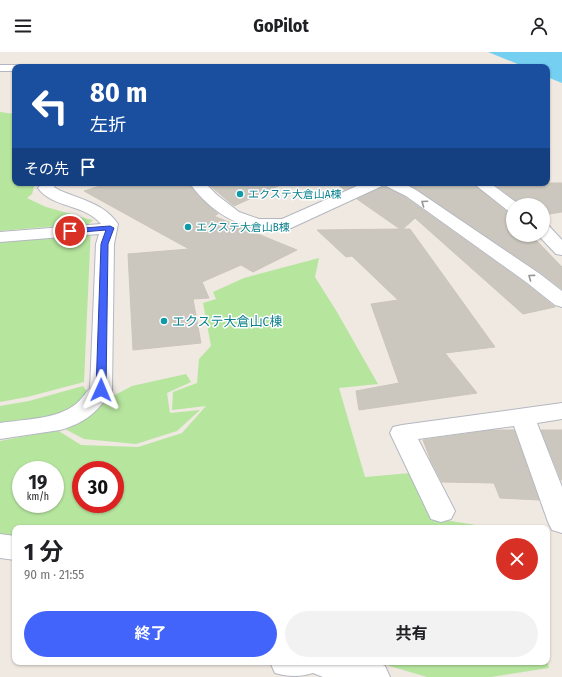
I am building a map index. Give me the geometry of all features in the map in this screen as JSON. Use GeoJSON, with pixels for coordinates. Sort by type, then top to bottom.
{"type":"FeatureCollection","features":[{"type":"Feature","properties":{"kind":"street"},"geometry":{"type":"LineString","coordinates":[[0,68],[12,68]]}},
{"type":"Feature","properties":{"kind":"street"},"geometry":{"type":"LineString","coordinates":[[0,431],[60,422],[84,410],[101,390],[105,244],[110,224],[105,215],[92,208],[54,194],[46,188],[47,186]]}},
{"type":"Feature","properties":{"kind":"street"},"geometry":{"type":"LineString","coordinates":[[200,186],[211,198],[234,215],[256,224],[285,224],[370,186]]}},
{"type":"Feature","properties":{"kind":"street"},"geometry":{"type":"LineString","coordinates":[[397,186],[410,193],[533,278],[562,301]]}},
{"type":"Feature","properties":{"kind":"street"},"geometry":{"type":"LineString","coordinates":[[484,186],[506,202]]}},
{"type":"Feature","properties":{"kind":"street"},"geometry":{"type":"LineString","coordinates":[[0,237],[110,228]]}},
{"type":"Feature","properties":{"kind":"street"},"geometry":{"type":"LineString","coordinates":[[550,237],[562,250]]}},
{"type":"Feature","properties":{"kind":"street"},"geometry":{"type":"LineString","coordinates":[[441,510],[402,433],[562,411]]}},
{"type":"Feature","properties":{"kind":"street"},"geometry":{"type":"LineString","coordinates":[[522,416],[562,522]]}},
{"type":"Feature","properties":{"kind":"street"},"geometry":{"type":"LineString","coordinates":[[0,546],[12,548]]}},
{"type":"Feature","properties":{"kind":"street"},"geometry":{"type":"LineString","coordinates":[[335,665],[374,677]]}},
{"type":"Feature","properties":{"kind":"green space"},"geometry":{"type":"Polygon","coordinates":[[[0,112],[12,114],[12,186],[34,186],[32,194],[27,198],[46,207],[71,214],[57,226],[0,231],[0,112]]]}},
{"type":"Feature","properties":{"kind":"green space"},"geometry":{"type":"Polygon","coordinates":[[[75,216],[93,220],[89,224],[62,226],[75,216]]]}},
{"type":"Feature","properties":{"kind":"green space"},"geometry":{"type":"Polygon","coordinates":[[[91,226],[84,382],[27,397],[0,402],[0,234],[91,226]]]}},
{"type":"Feature","properties":{"kind":"green space"},"geometry":{"type":"Polygon","coordinates":[[[319,258],[315,277],[378,384],[339,388],[365,477],[411,473],[433,518],[476,525],[12,525],[12,538],[0,537],[0,441],[57,430],[81,445],[138,447],[182,433],[206,406],[172,410],[173,392],[197,383],[199,359],[211,346],[203,303],[216,299],[213,292],[244,278],[319,258]]]}},
{"type":"Feature","properties":{"kind":"green space"},"geometry":{"type":"Polygon","coordinates":[[[186,374],[191,382],[167,393],[170,413],[200,410],[177,431],[136,444],[84,439],[65,429],[89,414],[107,399],[132,386],[186,374]]]}},
{"type":"Feature","properties":{"kind":"green space"},"geometry":{"type":"Polygon","coordinates":[[[83,386],[90,396],[78,408],[55,416],[0,426],[0,406],[29,401],[83,386]]]}},
{"type":"Feature","properties":{"kind":"green space"},"geometry":{"type":"Polygon","coordinates":[[[386,665],[548,665],[549,668],[491,677],[427,677],[386,665]]]}},
{"type":"Feature","properties":{"kind":"water"},"geometry":{"type":"Polygon","coordinates":[[[488,52],[562,52],[562,83],[550,78],[550,64],[518,64],[488,52]]]}},
{"type":"Feature","properties":{"kind":"building"},"geometry":{"type":"Polygon","coordinates":[[[550,183],[562,183],[562,212],[550,214],[550,198],[512,198],[497,186],[550,186],[550,183]]]}},
{"type":"Feature","properties":{"kind":"building"},"geometry":{"type":"Polygon","coordinates":[[[100,186],[191,186],[198,196],[218,214],[214,216],[297,250],[253,272],[241,265],[202,282],[209,298],[193,299],[201,343],[133,350],[128,254],[189,249],[84,191],[100,186]]]}},
{"type":"Feature","properties":{"kind":"building"},"geometry":{"type":"Polygon","coordinates":[[[211,186],[278,186],[234,206],[211,186]]]}},
{"type":"Feature","properties":{"kind":"building"},"geometry":{"type":"Polygon","coordinates":[[[339,186],[354,186],[345,190],[339,186]]]}},
{"type":"Feature","properties":{"kind":"building"},"geometry":{"type":"Polygon","coordinates":[[[384,186],[405,197],[525,283],[555,307],[523,314],[415,218],[403,229],[410,229],[495,347],[445,353],[477,393],[359,410],[356,391],[399,383],[371,304],[398,300],[352,256],[346,257],[317,230],[400,229],[357,199],[384,186]]]}},
{"type":"Feature","properties":{"kind":"building"},"geometry":{"type":"Polygon","coordinates":[[[410,186],[476,186],[506,211],[506,242],[538,242],[562,267],[562,289],[541,273],[410,186]]]}},
{"type":"Feature","properties":{"kind":"building"},"geometry":{"type":"Polygon","coordinates":[[[493,430],[514,430],[539,500],[500,498],[494,483],[442,482],[431,461],[423,440],[493,430]]]}},
{"type":"Feature","properties":{"kind":"building"},"geometry":{"type":"Polygon","coordinates":[[[541,430],[562,430],[562,480],[561,480],[541,430]]]}},
{"type":"Feature","properties":{"kind":"place","name":"エクステ大倉山A棟"},"geometry":{"type":"Point","coordinates":[240,194]}},
{"type":"Feature","properties":{"kind":"place","name":"エクステ大倉山B棟"},"geometry":{"type":"Point","coordinates":[188,227]}},
{"type":"Feature","properties":{"kind":"place","name":"エクステ大倉山C棟"},"geometry":{"type":"Point","coordinates":[164,321]}},
{"type":"Feature","properties":{"kind":"route"},"geometry":{"type":"LineString","coordinates":[[70,231],[110,228],[105,244],[101,390]]}}]}
